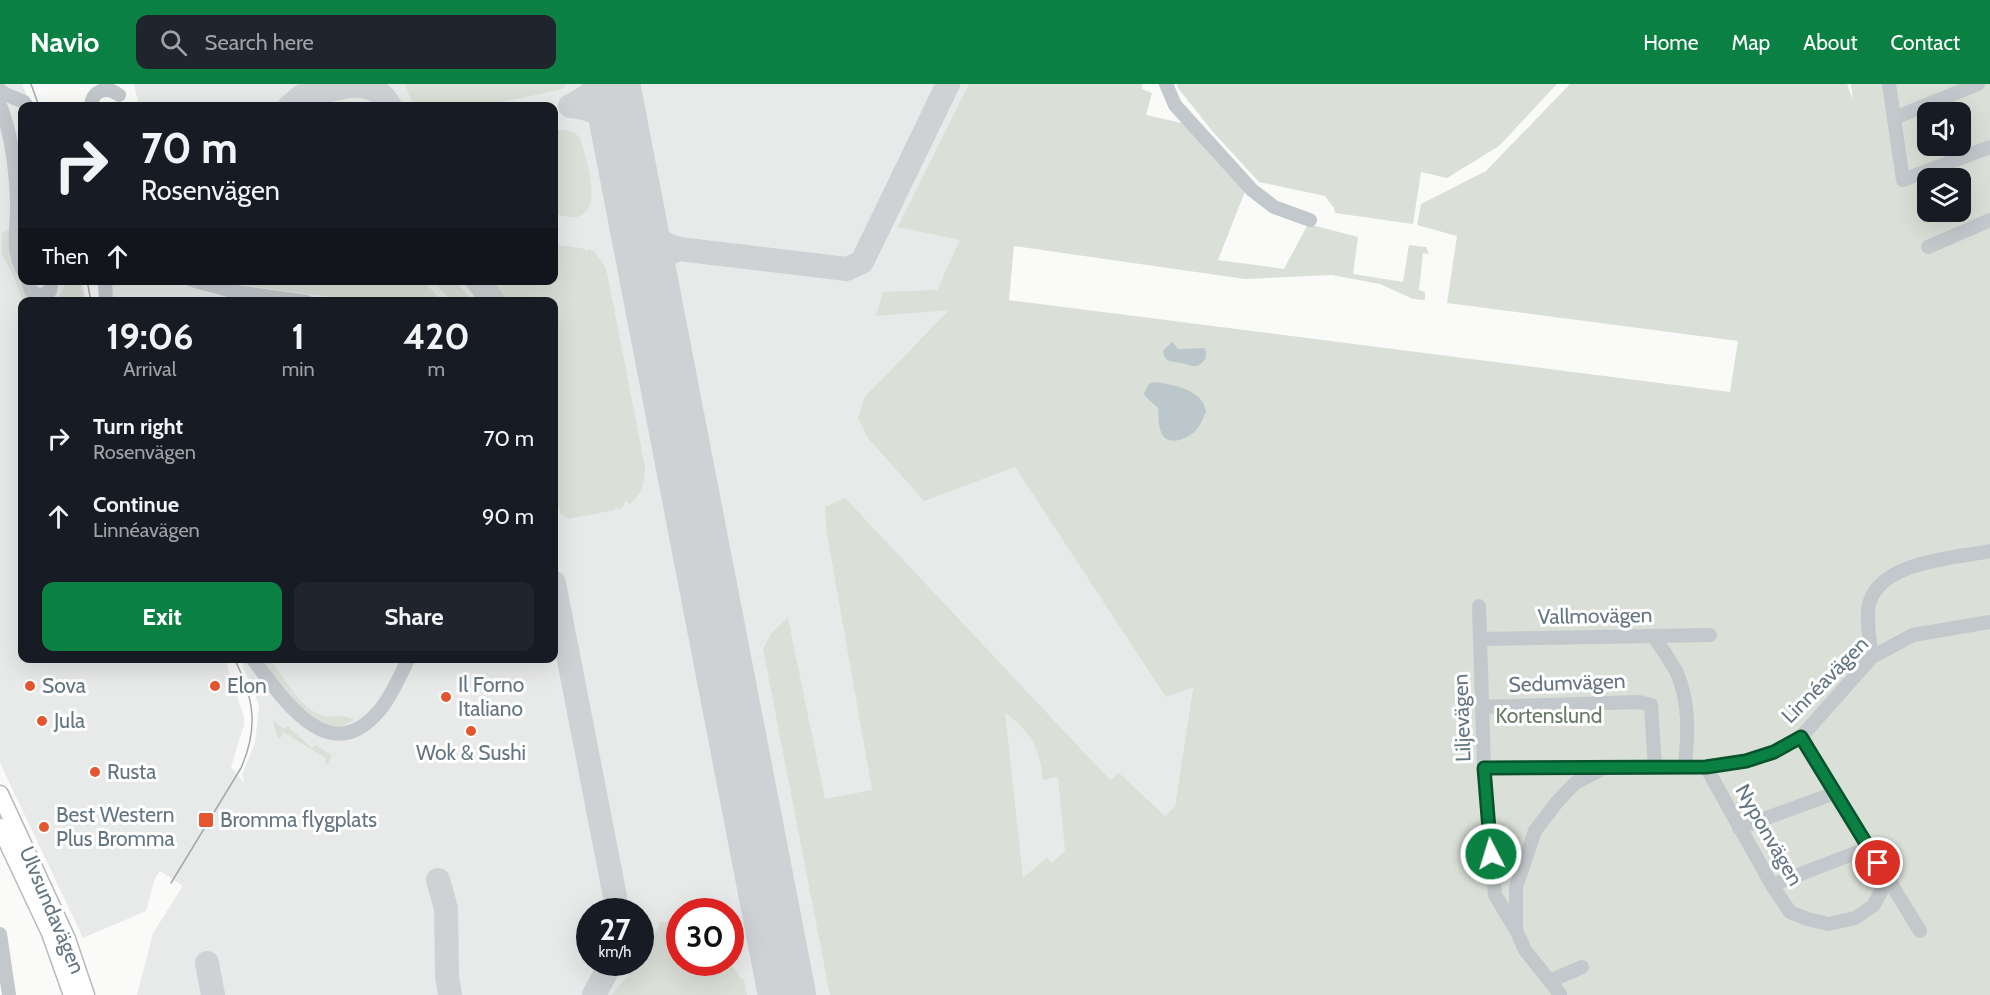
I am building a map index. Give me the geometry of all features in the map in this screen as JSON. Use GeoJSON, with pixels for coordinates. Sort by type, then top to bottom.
{"type":"FeatureCollection","features":[{"type":"Feature","properties":{"kind":"main road","name":"Ulvsundavägen"},"geometry":{"type":"LineString","coordinates":[[0,794],[67,939],[86,995]]}},
{"type":"Feature","properties":{"kind":"main road","name":"Ulvsundavägen"},"geometry":{"type":"LineString","coordinates":[[0,827],[50,933],[72,995]]}},
{"type":"Feature","properties":{"kind":"street"},"geometry":{"type":"LineString","coordinates":[[1166,84],[1175,105],[1252,190],[1274,207],[1310,220]]}},
{"type":"Feature","properties":{"kind":"street"},"geometry":{"type":"LineString","coordinates":[[1889,84],[1904,180],[1990,147]]}},
{"type":"Feature","properties":{"kind":"street"},"geometry":{"type":"LineString","coordinates":[[1894,118],[1978,84]]}},
{"type":"Feature","properties":{"kind":"street"},"geometry":{"type":"LineString","coordinates":[[0,90],[24,102]]}},
{"type":"Feature","properties":{"kind":"street"},"geometry":{"type":"LineString","coordinates":[[95,95],[110,90],[119,95]]}},
{"type":"Feature","properties":{"kind":"street"},"geometry":{"type":"LineString","coordinates":[[0,105],[14,157],[17,200],[15,250],[18,261]]}},
{"type":"Feature","properties":{"kind":"street"},"geometry":{"type":"LineString","coordinates":[[1928,247],[1990,220]]}},
{"type":"Feature","properties":{"kind":"street"},"geometry":{"type":"LineString","coordinates":[[29,285],[37,295],[47,293],[52,285]]}},
{"type":"Feature","properties":{"kind":"street"},"geometry":{"type":"LineString","coordinates":[[210,285],[236,292],[272,297]]}},
{"type":"Feature","properties":{"kind":"street"},"geometry":{"type":"LineString","coordinates":[[1872,657],[1868,623],[1870,601],[1881,585],[1897,572],[1922,563],[1990,551]]}},
{"type":"Feature","properties":{"kind":"street","name":"Liljevägen"},"geometry":{"type":"LineString","coordinates":[[1479,606],[1484,768],[1495,895],[1516,930]]}},
{"type":"Feature","properties":{"kind":"street","name":"Linnéavägen"},"geometry":{"type":"LineString","coordinates":[[1560,994],[1525,950],[1516,930],[1516,887],[1535,831],[1575,783],[1604,768],[1706,767],[1746,761],[1774,752],[1801,737],[1872,657],[1913,635],[1990,622]]}},
{"type":"Feature","properties":{"kind":"street","name":"Vallmovägen"},"geometry":{"type":"LineString","coordinates":[[1480,639],[1710,635]]}},
{"type":"Feature","properties":{"kind":"street"},"geometry":{"type":"LineString","coordinates":[[1654,637],[1677,673],[1685,698],[1688,732],[1685,767]]}},
{"type":"Feature","properties":{"kind":"street"},"geometry":{"type":"LineString","coordinates":[[256,663],[292,707],[311,726],[322,732],[339,734],[366,723],[380,710],[406,663]]}},
{"type":"Feature","properties":{"kind":"street","name":"Sedumvägen"},"geometry":{"type":"LineString","coordinates":[[1482,707],[1639,702],[1652,705],[1655,767]]}},
{"type":"Feature","properties":{"kind":"street"},"geometry":{"type":"LineString","coordinates":[[1801,737],[1920,932]]}},
{"type":"Feature","properties":{"kind":"street","name":"Nyponvägen"},"geometry":{"type":"LineString","coordinates":[[1706,767],[1772,885],[1790,912],[1829,924],[1855,918],[1873,906],[1888,879]]}},
{"type":"Feature","properties":{"kind":"street"},"geometry":{"type":"LineString","coordinates":[[1484,768],[1604,768]]}},
{"type":"Feature","properties":{"kind":"street"},"geometry":{"type":"LineString","coordinates":[[1739,828],[1835,793]]}},
{"type":"Feature","properties":{"kind":"street"},"geometry":{"type":"LineString","coordinates":[[1772,885],[1868,848]]}},
{"type":"Feature","properties":{"kind":"street"},"geometry":{"type":"LineString","coordinates":[[0,934],[9,995]]}},
{"type":"Feature","properties":{"kind":"street"},"geometry":{"type":"LineString","coordinates":[[1550,981],[1582,967]]}},
{"type":"Feature","properties":{"kind":"shaded area"},"geometry":{"type":"Polygon","coordinates":[[[0,84],[22,84],[29,102],[18,102],[18,285],[83,285],[86,297],[18,297],[18,663],[226,663],[244,717],[244,725],[231,767],[244,783],[242,775],[255,743],[259,705],[242,663],[558,663],[558,297],[99,297],[98,285],[558,285],[558,102],[138,102],[134,84],[1068,84],[961,316],[1193,686],[1175,806],[1155,828],[974,995],[137,995],[153,933],[183,886],[160,871],[155,878],[146,911],[83,938],[0,763],[0,84]]]}},
{"type":"Feature","properties":{"kind":"shaded area"},"geometry":{"type":"Polygon","coordinates":[[[1172,342],[1178,349],[1204,348],[1206,358],[1197,366],[1169,361],[1165,358],[1163,351],[1172,342]]]}},
{"type":"Feature","properties":{"kind":"shaded area"},"geometry":{"type":"Polygon","coordinates":[[[1154,382],[1169,384],[1193,393],[1204,404],[1206,412],[1202,421],[1193,433],[1184,439],[1168,440],[1161,432],[1158,408],[1144,393],[1149,384],[1154,382]]]}},
{"type":"Feature","properties":{"kind":"green space"},"geometry":{"type":"Polygon","coordinates":[[[405,84],[566,84],[563,89],[503,102],[413,102],[405,84]]]}},
{"type":"Feature","properties":{"kind":"green space","name":"Kortenslund"},"geometry":{"type":"Polygon","coordinates":[[[969,84],[1142,84],[1142,89],[1152,93],[1146,115],[1186,124],[1246,189],[1218,260],[1284,269],[1308,224],[1358,237],[1353,274],[1403,282],[1409,245],[1426,247],[1429,254],[1423,253],[1419,290],[1425,292],[1425,300],[1413,299],[1380,284],[1332,275],[1245,279],[1014,246],[1009,300],[1730,392],[1738,341],[1447,303],[1457,236],[1417,225],[1421,204],[1486,171],[1570,84],[1847,84],[1853,100],[1851,84],[1990,84],[1990,995],[830,995],[763,649],[772,632],[788,618],[825,799],[872,790],[827,533],[825,507],[845,498],[1110,780],[1119,773],[1165,816],[1175,806],[1193,687],[1166,697],[1015,467],[924,501],[868,438],[858,418],[864,398],[949,310],[876,316],[883,292],[937,290],[960,240],[898,227],[969,84]],[[1005,712],[1023,878],[1047,857],[1052,863],[1065,851],[1058,777],[1043,780],[1033,742],[1022,727],[1005,712]]]}},
{"type":"Feature","properties":{"kind":"green space"},"geometry":{"type":"Polygon","coordinates":[[[1177,84],[1557,84],[1499,146],[1447,178],[1421,172],[1413,224],[1335,213],[1325,196],[1259,182],[1213,132],[1177,84]]]}},
{"type":"Feature","properties":{"kind":"green space"},"geometry":{"type":"Polygon","coordinates":[[[558,130],[567,130],[580,138],[591,184],[592,196],[585,213],[577,217],[558,215],[558,130]]]}},
{"type":"Feature","properties":{"kind":"green space"},"geometry":{"type":"Polygon","coordinates":[[[8,230],[12,233],[11,258],[18,271],[18,285],[23,285],[26,297],[22,297],[1,253],[2,233],[8,230]]]}},
{"type":"Feature","properties":{"kind":"green space"},"geometry":{"type":"Polygon","coordinates":[[[559,245],[595,252],[606,268],[645,467],[642,488],[629,504],[627,501],[618,510],[616,507],[614,510],[569,519],[560,513],[558,502],[558,297],[504,297],[495,285],[558,285],[559,245]]]}},
{"type":"Feature","properties":{"kind":"green space"},"geometry":{"type":"Polygon","coordinates":[[[66,285],[81,285],[83,297],[58,297],[66,285]]]}},
{"type":"Feature","properties":{"kind":"green space"},"geometry":{"type":"Polygon","coordinates":[[[241,285],[427,285],[438,297],[329,297],[241,285]]]}},
{"type":"Feature","properties":{"kind":"green space"},"geometry":{"type":"Polygon","coordinates":[[[437,285],[459,285],[469,297],[448,297],[437,285]]]}},
{"type":"Feature","properties":{"kind":"green space"},"geometry":{"type":"Polygon","coordinates":[[[264,663],[273,663],[292,691],[313,711],[325,716],[346,717],[354,720],[341,727],[332,728],[322,725],[312,719],[293,700],[264,663]]]}},
{"type":"Feature","properties":{"kind":"green space"},"geometry":{"type":"Polygon","coordinates":[[[273,720],[284,729],[287,726],[312,748],[315,745],[332,755],[327,765],[325,764],[326,758],[283,732],[280,739],[277,737],[273,720]]]}},
{"type":"Feature","properties":{"kind":"green space"},"geometry":{"type":"Polygon","coordinates":[[[661,922],[666,922],[666,976],[739,976],[744,979],[747,995],[611,995],[628,976],[654,976],[654,935],[661,922]]]}},
{"type":"Feature","properties":{"kind":"taxiway"},"geometry":{"type":"LineString","coordinates":[[295,102],[302,96],[358,84]]}},
{"type":"Feature","properties":{"kind":"taxiway"},"geometry":{"type":"LineString","coordinates":[[599,84],[586,97],[570,106],[599,114],[620,135]]}},
{"type":"Feature","properties":{"kind":"taxiway"},"geometry":{"type":"LineString","coordinates":[[679,249],[847,269],[862,262],[948,84]]}},
{"type":"Feature","properties":{"kind":"taxiway"},"geometry":{"type":"LineString","coordinates":[[352,86],[364,86],[374,90],[387,102]]}},
{"type":"Feature","properties":{"kind":"taxiway"},"geometry":{"type":"LineString","coordinates":[[636,216],[653,238],[679,249],[660,259],[653,267],[650,288]]}},
{"type":"Feature","properties":{"kind":"taxiway"},"geometry":{"type":"LineString","coordinates":[[481,285],[490,297]]}},
{"type":"Feature","properties":{"kind":"taxiway"},"geometry":{"type":"LineString","coordinates":[[558,604],[615,898]]}},
{"type":"Feature","properties":{"kind":"taxiway"},"geometry":{"type":"LineString","coordinates":[[438,880],[446,908],[447,976],[450,995]]}},
{"type":"Feature","properties":{"kind":"taxiway"},"geometry":{"type":"LineString","coordinates":[[207,963],[213,995]]}},
{"type":"Feature","properties":{"kind":"taxiway"},"geometry":{"type":"LineString","coordinates":[[594,995],[604,976]]}},
{"type":"Feature","properties":{"kind":"runway"},"geometry":{"type":"LineString","coordinates":[[611,84],[787,995]]}},
{"type":"Feature","properties":{"kind":"tram line"},"geometry":{"type":"LineString","coordinates":[[31,84],[38,102]]}},
{"type":"Feature","properties":{"kind":"tram line"},"geometry":{"type":"LineString","coordinates":[[88,285],[90,297]]}},
{"type":"Feature","properties":{"kind":"tram line"},"geometry":{"type":"LineString","coordinates":[[171,883],[241,768],[247,753],[252,713],[246,686],[236,663]]}},
{"type":"Feature","properties":{"kind":"place","name":"Sova"},"geometry":{"type":"Point","coordinates":[30,686]}},
{"type":"Feature","properties":{"kind":"place","name":"Elon"},"geometry":{"type":"Point","coordinates":[215,686]}},
{"type":"Feature","properties":{"kind":"place","name":"Il Forno Italiano"},"geometry":{"type":"Point","coordinates":[446,697]}},
{"type":"Feature","properties":{"kind":"place","name":"Jula"},"geometry":{"type":"Point","coordinates":[42,721]}},
{"type":"Feature","properties":{"kind":"place","name":"Wok & Sushi"},"geometry":{"type":"Point","coordinates":[471,731]}},
{"type":"Feature","properties":{"kind":"place","name":"Rusta"},"geometry":{"type":"Point","coordinates":[95,772]}},
{"type":"Feature","properties":{"kind":"place","name":"Bromma flygplats"},"geometry":{"type":"Point","coordinates":[206,820]}},
{"type":"Feature","properties":{"kind":"place","name":"Best Western Plus Bromma"},"geometry":{"type":"Point","coordinates":[44,827]}},
{"type":"Feature","properties":{"kind":"route"},"geometry":{"type":"LineString","coordinates":[[1491,854],[1484,768],[1706,767],[1746,761],[1774,752],[1801,737],[1878,863]]}}]}
